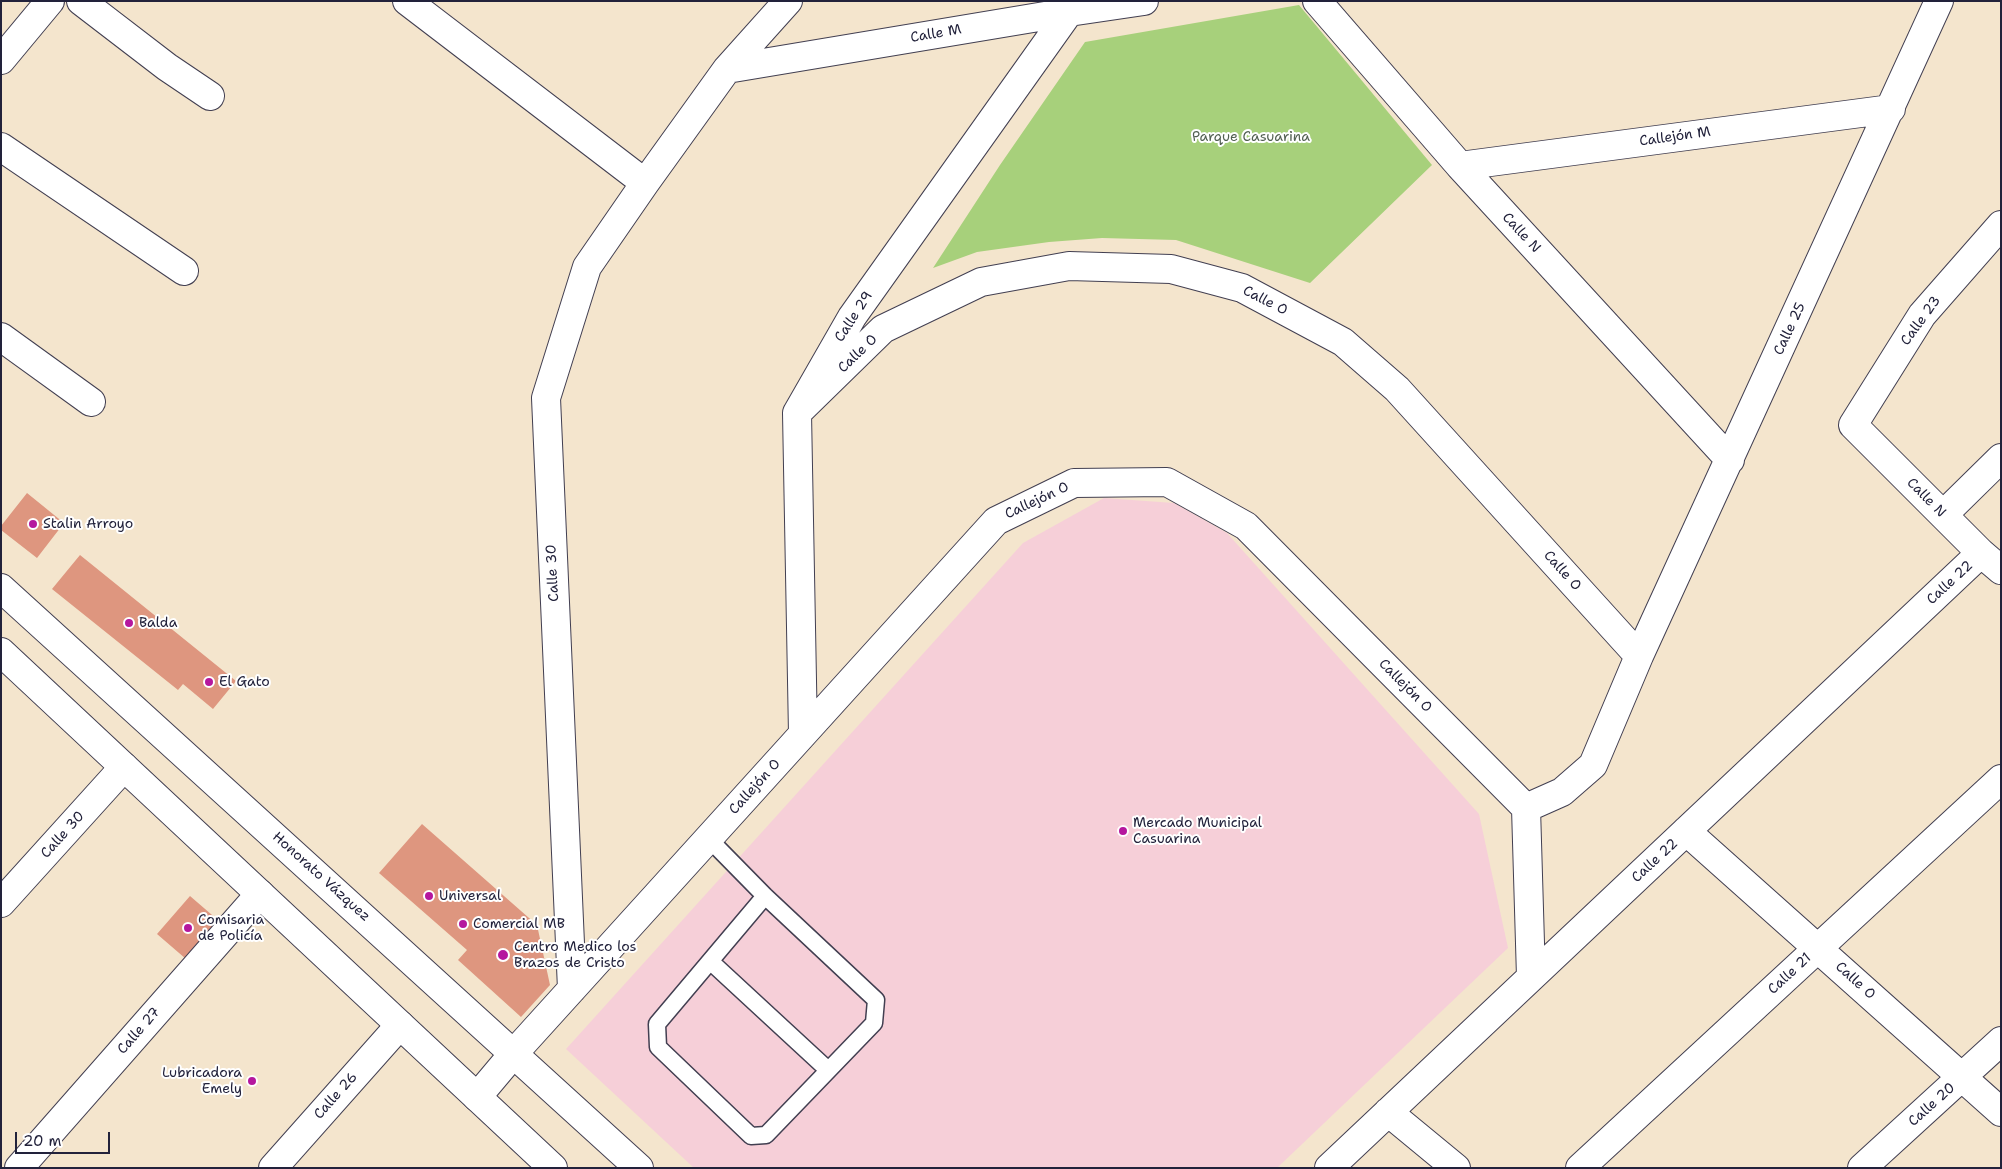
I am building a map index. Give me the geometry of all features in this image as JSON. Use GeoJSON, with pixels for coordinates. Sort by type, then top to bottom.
{"type":"FeatureCollection","features":[{"type":"Feature","properties":{"kind":"street"},"geometry":{"type":"LineString","coordinates":[[1,60],[50,1]]}},
{"type":"Feature","properties":{"kind":"street"},"geometry":{"type":"LineString","coordinates":[[80,1],[167,67],[210,96]]}},
{"type":"Feature","properties":{"kind":"street"},"geometry":{"type":"LineString","coordinates":[[406,1],[645,183]]}},
{"type":"Feature","properties":{"kind":"street","name":"Calle 30"},"geometry":{"type":"LineString","coordinates":[[572,988],[546,398],[587,267],[728,69],[788,1]]}},
{"type":"Feature","properties":{"kind":"street","name":"Calle M"},"geometry":{"type":"LineString","coordinates":[[728,69],[1144,1]]}},
{"type":"Feature","properties":{"kind":"street","name":"Calle N"},"geometry":{"type":"LineString","coordinates":[[1317,1],[1460,166],[1730,460]]}},
{"type":"Feature","properties":{"kind":"street","name":"Calle 25"},"geometry":{"type":"LineString","coordinates":[[1639,656],[1939,1]]}},
{"type":"Feature","properties":{"kind":"street","name":"Calle 29"},"geometry":{"type":"LineString","coordinates":[[797,413],[852,317],[1069,12]]}},
{"type":"Feature","properties":{"kind":"street","name":"Callejón M"},"geometry":{"type":"LineString","coordinates":[[1460,166],[1891,109]]}},
{"type":"Feature","properties":{"kind":"street"},"geometry":{"type":"LineString","coordinates":[[1,147],[184,271]]}},
{"type":"Feature","properties":{"kind":"street","name":"Calle 23"},"geometry":{"type":"LineString","coordinates":[[1853,425],[1922,315],[2001,225]]}},
{"type":"Feature","properties":{"kind":"street","name":"Calle O"},"geometry":{"type":"LineString","coordinates":[[797,413],[883,330],[981,282],[1069,266],[1171,269],[1242,288],[1342,342],[1397,389],[1639,656]]}},
{"type":"Feature","properties":{"kind":"street"},"geometry":{"type":"LineString","coordinates":[[1,337],[91,402]]}},
{"type":"Feature","properties":{"kind":"street"},"geometry":{"type":"LineString","coordinates":[[797,413],[803,734]]}},
{"type":"Feature","properties":{"kind":"street","name":"Calle N"},"geometry":{"type":"LineString","coordinates":[[1853,425],[1991,562]]}},
{"type":"Feature","properties":{"kind":"street"},"geometry":{"type":"LineString","coordinates":[[1942,515],[2001,458]]}},
{"type":"Feature","properties":{"kind":"street","name":"Callejón O"},"geometry":{"type":"LineString","coordinates":[[477,1097],[572,988],[996,521],[1074,483],[1167,482],[1246,526],[1526,808]]}},
{"type":"Feature","properties":{"kind":"street","name":"Calle 22"},"geometry":{"type":"LineString","coordinates":[[1329,1168],[1686,831],[1991,562]]}},
{"type":"Feature","properties":{"kind":"street","name":"Honorato Vázquez"},"geometry":{"type":"LineString","coordinates":[[1,588],[639,1168]]}},
{"type":"Feature","properties":{"kind":"street"},"geometry":{"type":"LineString","coordinates":[[1,652],[477,1097],[541,1164]]}},
{"type":"Feature","properties":{"kind":"street"},"geometry":{"type":"LineString","coordinates":[[1531,977],[1526,808],[1562,792],[1593,765],[1639,656]]}},
{"type":"Feature","properties":{"kind":"street","name":"Calle 30"},"geometry":{"type":"LineString","coordinates":[[1,903],[124,768]]}},
{"type":"Feature","properties":{"kind":"street","name":"Calle 21"},"geometry":{"type":"LineString","coordinates":[[1580,1168],[2001,779]]}},
{"type":"Feature","properties":{"kind":"street","name":"Calle O"},"geometry":{"type":"LineString","coordinates":[[1686,831],[2001,1112]]}},
{"type":"Feature","properties":{"kind":"street","name":"Calle 27"},"geometry":{"type":"LineString","coordinates":[[19,1168],[260,894]]}},
{"type":"Feature","properties":{"kind":"street","name":"Calle 26"},"geometry":{"type":"LineString","coordinates":[[273,1168],[400,1025]]}},
{"type":"Feature","properties":{"kind":"street","name":"Calle 20"},"geometry":{"type":"LineString","coordinates":[[1862,1168],[2001,1041]]}},
{"type":"Feature","properties":{"kind":"street"},"geometry":{"type":"LineString","coordinates":[[1388,1112],[1456,1168]]}},
{"type":"Feature","properties":{"kind":"lane"},"geometry":{"type":"LineString","coordinates":[[708,838],[765,896],[876,1000],[874,1023],[766,1135],[751,1136],[658,1047],[657,1024],[765,896]]}},
{"type":"Feature","properties":{"kind":"lane"},"geometry":{"type":"LineString","coordinates":[[710,961],[828,1070]]}},
{"type":"Feature","properties":{"kind":"shaded area","name":"Mercado Municipal Casuarina"},"geometry":{"type":"Polygon","coordinates":[[[1104,498],[1174,503],[1227,533],[1479,814],[1508,948],[1277,1168],[694,1168],[566,1049],[1023,543],[1104,498]]]}},
{"type":"Feature","properties":{"kind":"green space","name":"Parque Casuarina"},"geometry":{"type":"Polygon","coordinates":[[[1299,5],[1432,165],[1310,283],[1176,240],[1102,238],[1049,242],[977,252],[933,268],[1000,165],[1085,42],[1299,5]]]}},
{"type":"Feature","properties":{"kind":"building","name":"Stalin Arroyo"},"geometry":{"type":"Polygon","coordinates":[[[27,493],[64,523],[37,558],[1,530],[1,526],[27,493]]]}},
{"type":"Feature","properties":{"kind":"building","name":"Balda"},"geometry":{"type":"Polygon","coordinates":[[[80,555],[236,681],[213,709],[183,684],[178,690],[52,589],[80,555]]]}},
{"type":"Feature","properties":{"kind":"building"},"geometry":{"type":"Polygon","coordinates":[[[422,824],[537,925],[550,985],[521,1017],[458,960],[467,950],[379,873],[422,824]]]}},
{"type":"Feature","properties":{"kind":"building","name":"Comisaria de Policía"},"geometry":{"type":"Polygon","coordinates":[[[190,896],[219,921],[186,959],[157,934],[190,896]]]}},
{"type":"Feature","properties":{"kind":"place","name":"Stalin Arroyo"},"geometry":{"type":"Point","coordinates":[33,524]}},
{"type":"Feature","properties":{"kind":"place","name":"Balda"},"geometry":{"type":"Point","coordinates":[129,623]}},
{"type":"Feature","properties":{"kind":"place","name":"El Gato"},"geometry":{"type":"Point","coordinates":[209,682]}},
{"type":"Feature","properties":{"kind":"place","name":"Mercado Municipal Casuarina"},"geometry":{"type":"Point","coordinates":[1123,831]}},
{"type":"Feature","properties":{"kind":"place","name":"Universal"},"geometry":{"type":"Point","coordinates":[429,896]}},
{"type":"Feature","properties":{"kind":"place","name":"Comercial MB"},"geometry":{"type":"Point","coordinates":[463,924]}},
{"type":"Feature","properties":{"kind":"place","name":"Comisaria de Policía"},"geometry":{"type":"Point","coordinates":[188,928]}},
{"type":"Feature","properties":{"kind":"place","name":"Centro Medico los Brazos de Cristo"},"geometry":{"type":"Point","coordinates":[503,955]}},
{"type":"Feature","properties":{"kind":"place","name":"Lubricadora Emely"},"geometry":{"type":"Point","coordinates":[252,1081]}}]}
